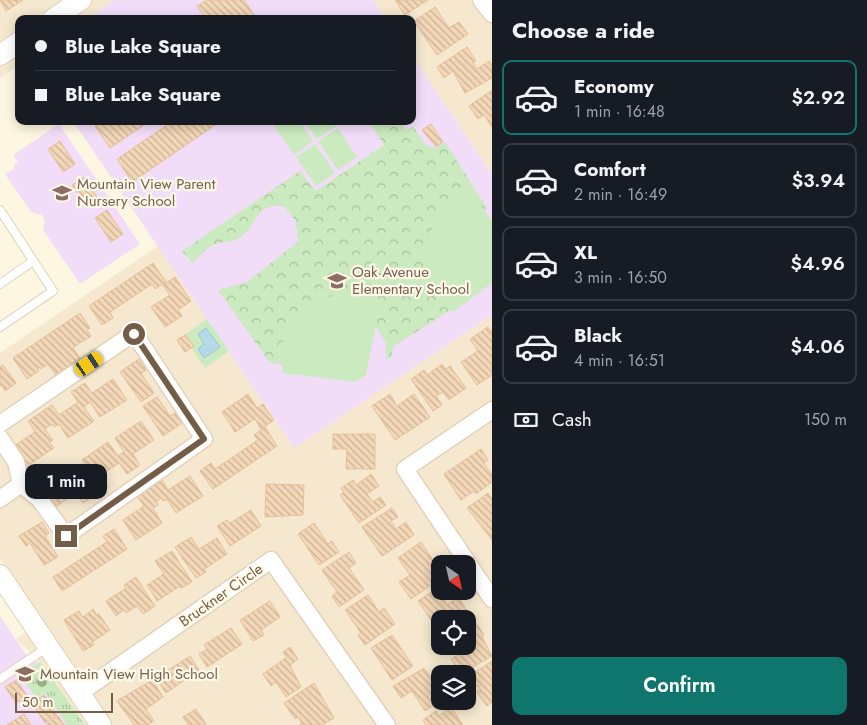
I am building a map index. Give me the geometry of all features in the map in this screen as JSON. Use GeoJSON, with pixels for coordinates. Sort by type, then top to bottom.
{"type":"FeatureCollection","features":[{"type":"Feature","properties":{"kind":"street"},"geometry":{"type":"LineString","coordinates":[[59,15],[81,0]]}},
{"type":"Feature","properties":{"kind":"street"},"geometry":{"type":"LineString","coordinates":[[481,0],[492,14]]}},
{"type":"Feature","properties":{"kind":"street"},"geometry":{"type":"LineString","coordinates":[[0,55],[15,45]]}},
{"type":"Feature","properties":{"kind":"street"},"geometry":{"type":"LineString","coordinates":[[0,424],[134,334],[204,439],[66,536],[40,500],[21,484],[16,462],[0,438]]}},
{"type":"Feature","properties":{"kind":"street"},"geometry":{"type":"LineString","coordinates":[[492,410],[405,469],[492,599]]}},
{"type":"Feature","properties":{"kind":"street"},"geometry":{"type":"LineString","coordinates":[[0,499],[21,484]]}},
{"type":"Feature","properties":{"kind":"street","name":"Bruckner Circle"},"geometry":{"type":"LineString","coordinates":[[80,693],[271,560],[386,725]]}},
{"type":"Feature","properties":{"kind":"street"},"geometry":{"type":"LineString","coordinates":[[0,575],[101,725]]}},
{"type":"Feature","properties":{"kind":"lane"},"geometry":{"type":"LineString","coordinates":[[0,210],[53,291],[0,327]]}},
{"type":"Feature","properties":{"kind":"lane"},"geometry":{"type":"LineString","coordinates":[[0,284],[33,261]]}},
{"type":"Feature","properties":{"kind":"lane"},"geometry":{"type":"LineString","coordinates":[[0,679],[48,647]]}},
{"type":"Feature","properties":{"kind":"shaded area"},"geometry":{"type":"Polygon","coordinates":[[[0,0],[114,0],[93,15],[15,15],[15,68],[0,78],[0,0]]]}},
{"type":"Feature","properties":{"kind":"shaded area"},"geometry":{"type":"Polygon","coordinates":[[[114,0],[373,0],[383,15],[93,15],[114,0]]]}},
{"type":"Feature","properties":{"kind":"shaded area"},"geometry":{"type":"Polygon","coordinates":[[[373,0],[492,0],[492,174],[416,61],[416,15],[383,15],[373,0]]]}},
{"type":"Feature","properties":{"kind":"shaded area","name":"Oak Avenue Elementary School"},"geometry":{"type":"Polygon","coordinates":[[[416,61],[492,174],[492,315],[294,448],[76,125],[416,125],[416,61]]]}},
{"type":"Feature","properties":{"kind":"shaded area","name":"Mountain View Parent Nursery School"},"geometry":{"type":"Polygon","coordinates":[[[60,125],[140,244],[80,284],[43,230],[45,221],[42,215],[31,212],[5,174],[14,169],[14,165],[18,162],[13,155],[60,125]]]}},
{"type":"Feature","properties":{"kind":"shaded area"},"geometry":{"type":"Polygon","coordinates":[[[158,246],[294,448],[492,315],[492,725],[85,725],[40,662],[16,639],[42,621],[0,558],[0,353],[158,246]]]}},
{"type":"Feature","properties":{"kind":"shaded area","name":"Mountain View High School"},"geometry":{"type":"Polygon","coordinates":[[[0,616],[29,659],[40,662],[85,725],[0,725],[0,616]]]}},
{"type":"Feature","properties":{"kind":"green space"},"geometry":{"type":"Polygon","coordinates":[[[302,125],[313,141],[294,155],[274,126],[302,125]]]}},
{"type":"Feature","properties":{"kind":"green space"},"geometry":{"type":"Polygon","coordinates":[[[307,125],[335,125],[336,126],[317,139],[307,125]]]}},
{"type":"Feature","properties":{"kind":"green space"},"geometry":{"type":"Polygon","coordinates":[[[371,125],[403,125],[406,130],[413,126],[426,146],[437,148],[445,142],[487,208],[483,211],[467,300],[394,346],[391,357],[386,360],[386,343],[374,324],[303,365],[270,363],[218,290],[247,282],[298,242],[296,221],[284,206],[274,206],[261,212],[250,228],[239,238],[213,245],[192,263],[182,251],[300,171],[316,191],[384,145],[371,125]]]}},
{"type":"Feature","properties":{"kind":"green space"},"geometry":{"type":"Polygon","coordinates":[[[338,128],[357,157],[338,170],[318,141],[338,128]]]}},
{"type":"Feature","properties":{"kind":"green space"},"geometry":{"type":"Polygon","coordinates":[[[315,144],[335,173],[316,186],[296,157],[315,144]]]}},
{"type":"Feature","properties":{"kind":"green space"},"geometry":{"type":"Polygon","coordinates":[[[472,192],[492,221],[492,283],[453,312],[432,290],[419,251],[442,211],[472,192]]]}},
{"type":"Feature","properties":{"kind":"green space"},"geometry":{"type":"Polygon","coordinates":[[[346,292],[381,299],[366,375],[355,382],[282,373],[283,341],[301,305],[346,292]]]}},
{"type":"Feature","properties":{"kind":"green space"},"geometry":{"type":"Polygon","coordinates":[[[207,319],[229,351],[205,368],[191,348],[185,352],[177,340],[207,319]]]}},
{"type":"Feature","properties":{"kind":"green space"},"geometry":{"type":"Polygon","coordinates":[[[40,662],[85,725],[67,725],[45,693],[37,698],[19,675],[40,662]]]}},
{"type":"Feature","properties":{"kind":"water"},"geometry":{"type":"Polygon","coordinates":[[[206,328],[220,347],[204,358],[198,349],[204,344],[198,334],[206,328]]]}},
{"type":"Feature","properties":{"kind":"building"},"geometry":{"type":"Polygon","coordinates":[[[0,0],[23,0],[6,11],[0,0]]]}},
{"type":"Feature","properties":{"kind":"building"},"geometry":{"type":"Polygon","coordinates":[[[207,0],[244,0],[254,15],[203,15],[197,6],[207,0]]]}},
{"type":"Feature","properties":{"kind":"building"},"geometry":{"type":"Polygon","coordinates":[[[395,0],[428,0],[405,15],[395,0]]]}},
{"type":"Feature","properties":{"kind":"building"},"geometry":{"type":"Polygon","coordinates":[[[435,7],[449,28],[459,22],[468,34],[437,55],[416,24],[416,20],[435,7]]]}},
{"type":"Feature","properties":{"kind":"building"},"geometry":{"type":"Polygon","coordinates":[[[467,47],[476,61],[473,63],[477,69],[489,61],[492,66],[492,78],[465,93],[453,71],[444,78],[437,67],[467,47]]]}},
{"type":"Feature","properties":{"kind":"building"},"geometry":{"type":"Polygon","coordinates":[[[492,90],[492,127],[484,115],[478,119],[469,106],[492,90]]]}},
{"type":"Feature","properties":{"kind":"building"},"geometry":{"type":"Polygon","coordinates":[[[431,124],[443,142],[436,147],[422,130],[431,124]]]}},
{"type":"Feature","properties":{"kind":"building"},"geometry":{"type":"Polygon","coordinates":[[[96,125],[144,125],[110,148],[95,126],[96,125]]]}},
{"type":"Feature","properties":{"kind":"building"},"geometry":{"type":"Polygon","coordinates":[[[167,125],[215,125],[132,182],[117,159],[167,125]]]}},
{"type":"Feature","properties":{"kind":"building"},"geometry":{"type":"Polygon","coordinates":[[[60,141],[75,164],[63,172],[48,149],[60,141]]]}},
{"type":"Feature","properties":{"kind":"building"},"geometry":{"type":"Polygon","coordinates":[[[84,177],[99,200],[87,208],[72,185],[84,177]]]}},
{"type":"Feature","properties":{"kind":"building"},"geometry":{"type":"Polygon","coordinates":[[[107,210],[123,234],[111,242],[95,218],[107,210]]]}},
{"type":"Feature","properties":{"kind":"building"},"geometry":{"type":"Polygon","coordinates":[[[153,263],[166,282],[155,289],[152,284],[110,312],[113,318],[102,325],[89,306],[153,263]]]}},
{"type":"Feature","properties":{"kind":"building"},"geometry":{"type":"Polygon","coordinates":[[[175,277],[191,301],[178,310],[182,316],[165,327],[151,307],[170,295],[163,285],[175,277]]]}},
{"type":"Feature","properties":{"kind":"building"},"geometry":{"type":"Polygon","coordinates":[[[80,313],[90,328],[87,330],[91,336],[82,342],[79,340],[81,342],[73,348],[80,358],[56,375],[48,364],[41,369],[40,367],[39,371],[27,379],[13,358],[80,313]]]}},
{"type":"Feature","properties":{"kind":"building"},"geometry":{"type":"Polygon","coordinates":[[[488,327],[492,332],[492,375],[477,385],[461,362],[478,351],[470,339],[488,327]]]}},
{"type":"Feature","properties":{"kind":"building"},"geometry":{"type":"Polygon","coordinates":[[[185,335],[194,346],[185,352],[177,340],[185,335]]]}},
{"type":"Feature","properties":{"kind":"building"},"geometry":{"type":"Polygon","coordinates":[[[139,359],[146,370],[141,373],[154,393],[141,402],[120,372],[139,359]]]}},
{"type":"Feature","properties":{"kind":"building"},"geometry":{"type":"Polygon","coordinates":[[[442,364],[446,369],[450,366],[466,388],[449,400],[443,392],[436,396],[442,405],[433,411],[411,379],[424,370],[427,375],[442,364]]]}},
{"type":"Feature","properties":{"kind":"building"},"geometry":{"type":"Polygon","coordinates":[[[3,365],[16,383],[5,391],[2,385],[0,386],[0,367],[3,365]]]}},
{"type":"Feature","properties":{"kind":"building"},"geometry":{"type":"Polygon","coordinates":[[[113,379],[127,400],[100,417],[90,402],[84,407],[94,421],[68,438],[59,424],[54,427],[52,424],[45,429],[53,440],[49,442],[54,448],[27,466],[14,446],[35,432],[28,421],[52,405],[59,415],[78,402],[71,392],[85,383],[92,393],[113,379]]]}},
{"type":"Feature","properties":{"kind":"building"},"geometry":{"type":"Polygon","coordinates":[[[248,394],[257,408],[263,404],[274,420],[261,429],[255,419],[235,432],[222,412],[248,394]]]}},
{"type":"Feature","properties":{"kind":"building"},"geometry":{"type":"Polygon","coordinates":[[[390,394],[397,406],[414,394],[430,417],[395,440],[372,406],[390,394]]]}},
{"type":"Feature","properties":{"kind":"building"},"geometry":{"type":"Polygon","coordinates":[[[157,397],[170,416],[175,413],[182,423],[163,436],[143,406],[157,397]]]}},
{"type":"Feature","properties":{"kind":"building"},"geometry":{"type":"Polygon","coordinates":[[[141,421],[154,440],[133,454],[140,465],[127,474],[119,463],[100,476],[108,487],[83,503],[76,493],[55,507],[42,487],[68,469],[78,484],[92,474],[82,460],[108,442],[118,456],[124,452],[115,438],[141,421]]]}},
{"type":"Feature","properties":{"kind":"building"},"geometry":{"type":"Polygon","coordinates":[[[265,427],[277,446],[213,489],[200,471],[211,463],[215,469],[258,440],[254,435],[265,427]]]}},
{"type":"Feature","properties":{"kind":"building"},"geometry":{"type":"Polygon","coordinates":[[[333,434],[375,434],[375,469],[346,469],[347,449],[333,449],[333,434]]]}},
{"type":"Feature","properties":{"kind":"building"},"geometry":{"type":"Polygon","coordinates":[[[481,449],[488,460],[484,463],[492,475],[492,482],[476,494],[474,491],[461,500],[444,474],[481,449]]]}},
{"type":"Feature","properties":{"kind":"building"},"geometry":{"type":"Polygon","coordinates":[[[371,474],[379,486],[367,494],[373,502],[380,497],[386,505],[359,523],[340,495],[344,492],[341,488],[353,480],[356,485],[371,474]]]}},
{"type":"Feature","properties":{"kind":"building"},"geometry":{"type":"Polygon","coordinates":[[[190,476],[203,496],[176,513],[167,499],[163,501],[161,498],[156,502],[158,505],[153,508],[162,523],[136,540],[123,520],[144,506],[137,496],[162,479],[168,490],[190,476]]]}},
{"type":"Feature","properties":{"kind":"building"},"geometry":{"type":"Polygon","coordinates":[[[266,484],[304,485],[303,515],[265,517],[266,484]]]}},
{"type":"Feature","properties":{"kind":"building"},"geometry":{"type":"Polygon","coordinates":[[[488,493],[492,499],[492,540],[467,508],[488,493]]]}},
{"type":"Feature","properties":{"kind":"building"},"geometry":{"type":"Polygon","coordinates":[[[392,508],[398,517],[391,521],[396,529],[406,522],[414,535],[382,556],[362,527],[392,508]]]}},
{"type":"Feature","properties":{"kind":"building"},"geometry":{"type":"Polygon","coordinates":[[[251,510],[261,526],[230,546],[217,526],[227,520],[230,523],[251,510]]]}},
{"type":"Feature","properties":{"kind":"building"},"geometry":{"type":"Polygon","coordinates":[[[42,522],[49,533],[45,536],[58,557],[44,565],[30,543],[26,546],[19,536],[42,522]]]}},
{"type":"Feature","properties":{"kind":"building"},"geometry":{"type":"Polygon","coordinates":[[[314,523],[328,544],[332,541],[339,552],[319,565],[298,534],[314,523]]]}},
{"type":"Feature","properties":{"kind":"building"},"geometry":{"type":"Polygon","coordinates":[[[114,529],[127,549],[62,591],[53,577],[107,542],[103,536],[114,529]]]}},
{"type":"Feature","properties":{"kind":"building"},"geometry":{"type":"Polygon","coordinates":[[[191,537],[199,549],[217,538],[227,554],[204,569],[206,572],[196,578],[175,547],[191,537]]]}},
{"type":"Feature","properties":{"kind":"building"},"geometry":{"type":"Polygon","coordinates":[[[421,542],[431,557],[431,585],[411,599],[399,582],[410,575],[398,558],[421,542]]]}},
{"type":"Feature","properties":{"kind":"building"},"geometry":{"type":"Polygon","coordinates":[[[172,551],[192,582],[181,588],[180,586],[157,601],[147,585],[164,574],[155,561],[172,551]]]}},
{"type":"Feature","properties":{"kind":"building"},"geometry":{"type":"Polygon","coordinates":[[[349,552],[356,563],[349,568],[364,590],[339,607],[332,596],[337,592],[322,570],[349,552]]]}},
{"type":"Feature","properties":{"kind":"building"},"geometry":{"type":"Polygon","coordinates":[[[136,577],[155,606],[143,614],[137,606],[126,613],[124,610],[116,616],[106,601],[126,588],[124,585],[136,577]]]}},
{"type":"Feature","properties":{"kind":"building"},"geometry":{"type":"Polygon","coordinates":[[[431,592],[431,600],[444,600],[447,605],[454,600],[460,600],[467,610],[431,610],[431,620],[418,601],[431,592]]]}},
{"type":"Feature","properties":{"kind":"building"},"geometry":{"type":"Polygon","coordinates":[[[368,595],[379,612],[384,608],[395,624],[365,645],[358,635],[361,633],[345,610],[368,595]]]}},
{"type":"Feature","properties":{"kind":"building"},"geometry":{"type":"Polygon","coordinates":[[[270,601],[280,617],[261,630],[264,635],[253,641],[240,620],[270,601]]]}},
{"type":"Feature","properties":{"kind":"building"},"geometry":{"type":"Polygon","coordinates":[[[93,609],[97,615],[99,614],[110,630],[92,642],[94,645],[83,651],[64,620],[79,611],[83,617],[93,609]]]}},
{"type":"Feature","properties":{"kind":"building"},"geometry":{"type":"Polygon","coordinates":[[[476,623],[484,635],[482,637],[492,656],[476,665],[455,665],[451,659],[457,655],[476,655],[476,623]]]}},
{"type":"Feature","properties":{"kind":"building"},"geometry":{"type":"Polygon","coordinates":[[[231,628],[242,644],[207,667],[199,654],[207,649],[204,645],[231,628]]]}},
{"type":"Feature","properties":{"kind":"building"},"geometry":{"type":"Polygon","coordinates":[[[392,635],[413,666],[392,680],[371,648],[392,635]]]}},
{"type":"Feature","properties":{"kind":"building"},"geometry":{"type":"Polygon","coordinates":[[[290,647],[298,659],[290,665],[301,687],[286,697],[276,682],[271,686],[263,674],[287,657],[283,652],[290,647]]]}},
{"type":"Feature","properties":{"kind":"building"},"geometry":{"type":"Polygon","coordinates":[[[190,656],[199,670],[166,693],[156,678],[190,656]]]}},
{"type":"Feature","properties":{"kind":"building"},"geometry":{"type":"Polygon","coordinates":[[[492,661],[492,702],[487,706],[477,691],[480,689],[479,686],[476,686],[476,672],[492,661]]]}},
{"type":"Feature","properties":{"kind":"building"},"geometry":{"type":"Polygon","coordinates":[[[424,668],[431,678],[431,707],[425,711],[412,691],[401,698],[393,686],[424,668]]]}},
{"type":"Feature","properties":{"kind":"building"},"geometry":{"type":"Polygon","coordinates":[[[16,680],[31,701],[24,706],[20,700],[16,703],[5,687],[16,680]]]}},
{"type":"Feature","properties":{"kind":"building"},"geometry":{"type":"Polygon","coordinates":[[[152,680],[163,697],[146,709],[154,721],[147,725],[134,725],[117,701],[152,680]]]}},
{"type":"Feature","properties":{"kind":"building"},"geometry":{"type":"Polygon","coordinates":[[[314,683],[334,718],[322,725],[299,725],[302,723],[298,717],[295,719],[284,703],[314,683]]]}},
{"type":"Feature","properties":{"kind":"building"},"geometry":{"type":"Polygon","coordinates":[[[44,695],[57,715],[45,723],[32,703],[44,695]]]}},
{"type":"Feature","properties":{"kind":"building"},"geometry":{"type":"Polygon","coordinates":[[[196,709],[205,725],[188,725],[183,717],[196,709]]]}},
{"type":"Feature","properties":{"kind":"building"},"geometry":{"type":"Polygon","coordinates":[[[447,710],[453,710],[463,725],[426,725],[423,720],[436,711],[439,716],[447,710]]]}},
{"type":"Feature","properties":{"kind":"building"},"geometry":{"type":"Polygon","coordinates":[[[24,714],[31,725],[7,725],[24,714]]]}},
{"type":"Feature","properties":{"kind":"building"},"geometry":{"type":"Polygon","coordinates":[[[58,716],[64,725],[47,724],[58,716]]]}},
{"type":"Feature","properties":{"kind":"place","name":"Mountain View Parent Nursery School"},"geometry":{"type":"Point","coordinates":[62,193]}},
{"type":"Feature","properties":{"kind":"place","name":"Oak Avenue Elementary School"},"geometry":{"type":"Point","coordinates":[337,281]}},
{"type":"Feature","properties":{"kind":"place","name":"Mountain View High School"},"geometry":{"type":"Point","coordinates":[25,674]}},
{"type":"Feature","properties":{"kind":"route"},"geometry":{"type":"LineString","coordinates":[[66,536],[204,439],[134,334]]}}]}
